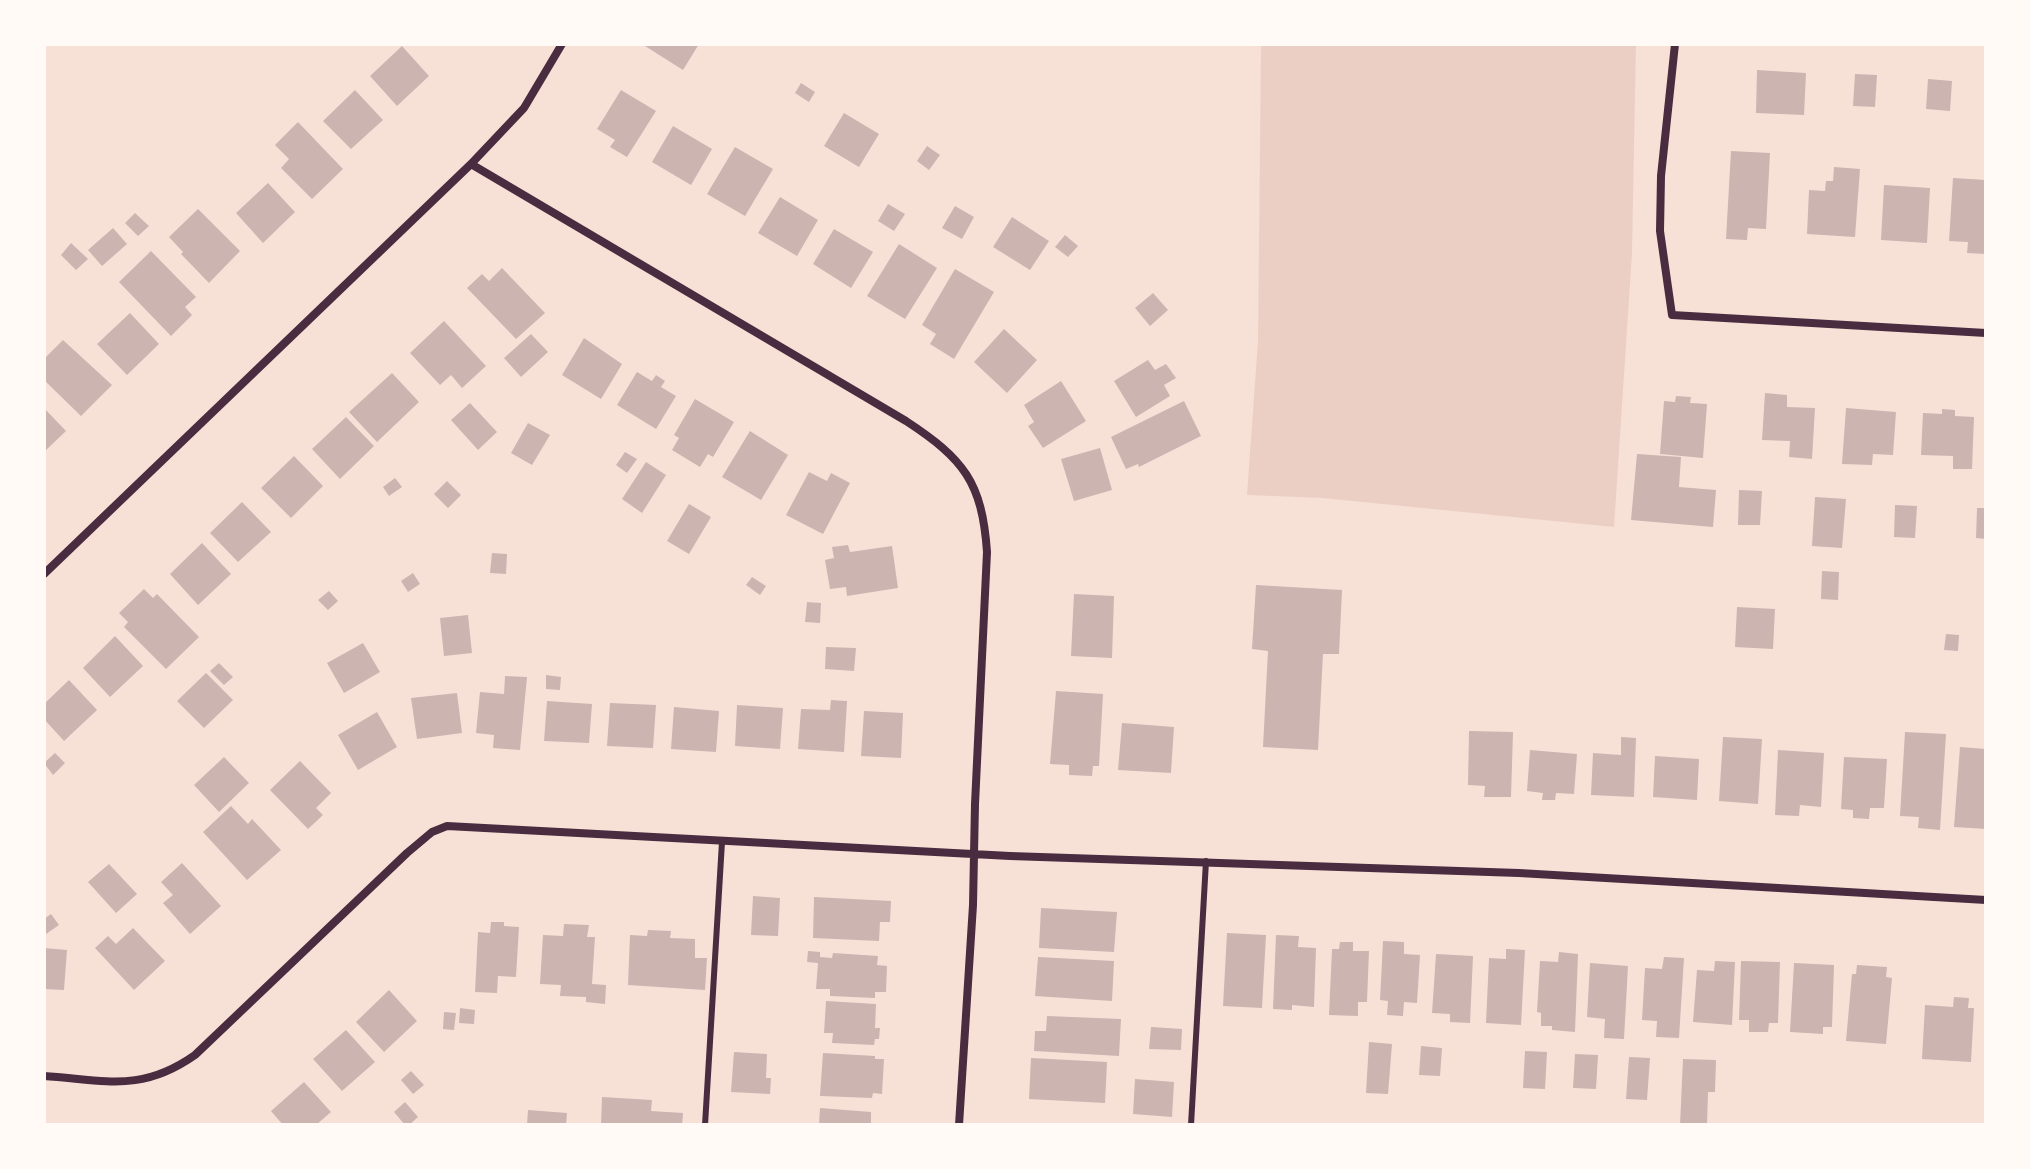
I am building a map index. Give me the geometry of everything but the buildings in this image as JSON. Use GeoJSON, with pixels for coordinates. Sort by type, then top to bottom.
{"type":"FeatureCollection","features":[{"type":"Feature","properties":{"kind":"street"},"geometry":{"type":"LineString","coordinates":[[44,574],[471,164],[524,108],[562,44]]}},
{"type":"Feature","properties":{"kind":"street"},"geometry":{"type":"LineString","coordinates":[[1675,44],[1661,176],[1660,231],[1672,315],[1986,333]]}},
{"type":"Feature","properties":{"kind":"street"},"geometry":{"type":"LineString","coordinates":[[471,164],[938,442],[960,465],[979,498],[987,552],[959,1125]]}},
{"type":"Feature","properties":{"kind":"street"},"geometry":{"type":"LineString","coordinates":[[44,1076],[134,1082],[174,1070],[195,1055],[407,853],[432,832],[447,826],[974,853],[1504,872],[1986,900]]}},
{"type":"Feature","properties":{"kind":"lane"},"geometry":{"type":"LineString","coordinates":[[705,1125],[722,842]]}},
{"type":"Feature","properties":{"kind":"lane"},"geometry":{"type":"LineString","coordinates":[[1191,1125],[1206,861]]}},
{"type":"Feature","properties":{"kind":"shaded area"},"geometry":{"type":"Polygon","coordinates":[[[1261,44],[1636,44],[1632,253],[1614,527],[1322,498],[1247,495],[1258,341],[1261,44]]]}}]}
